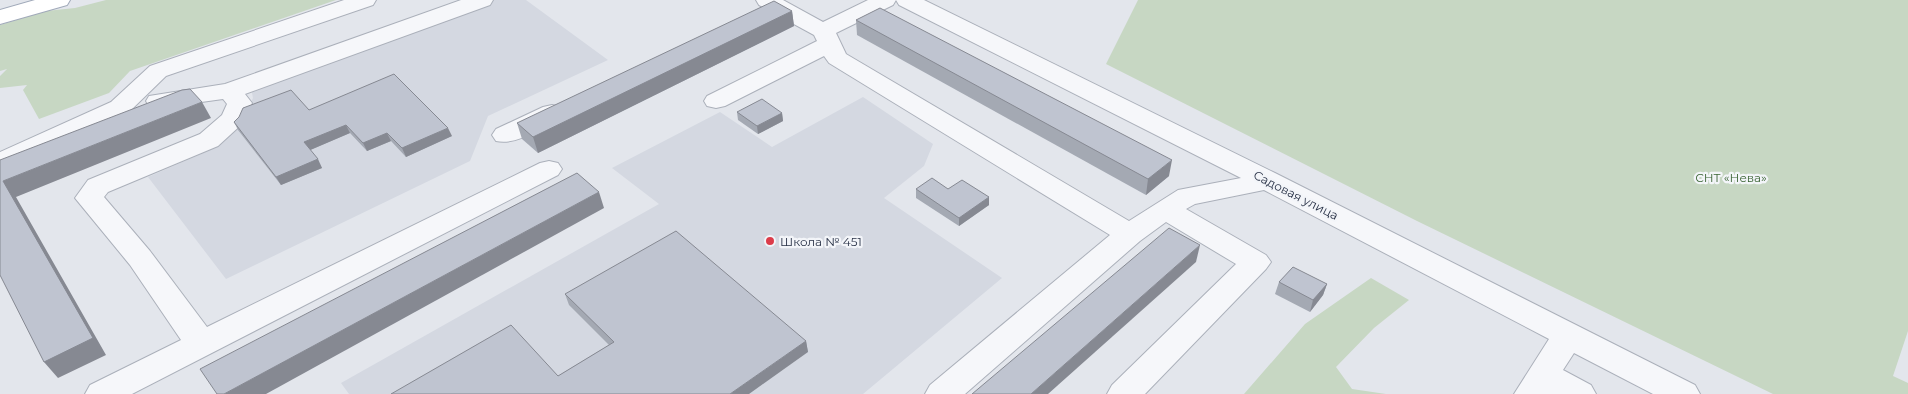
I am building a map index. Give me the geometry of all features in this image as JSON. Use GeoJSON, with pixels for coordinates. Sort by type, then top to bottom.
{"type":"FeatureCollection","features":[{"type":"Feature","properties":{"kind":"main road"},"geometry":{"type":"LineString","coordinates":[[0,18],[59,0]]}},
{"type":"Feature","properties":{"kind":"street"},"geometry":{"type":"LineString","coordinates":[[120,107],[158,71],[365,0]]}},
{"type":"Feature","properties":{"kind":"street"},"geometry":{"type":"LineString","coordinates":[[0,162],[41,145],[120,107],[229,91],[482,0]]}},
{"type":"Feature","properties":{"kind":"street"},"geometry":{"type":"LineString","coordinates":[[716,101],[827,38],[885,0]]}},
{"type":"Feature","properties":{"kind":"street","name":"Садовая улица"},"geometry":{"type":"LineString","coordinates":[[907,0],[1265,179],[1683,394]]}},
{"type":"Feature","properties":{"kind":"street"},"geometry":{"type":"LineString","coordinates":[[750,18],[772,3],[827,38],[838,58],[1130,234]]}},
{"type":"Feature","properties":{"kind":"street"},"geometry":{"type":"LineString","coordinates":[[201,344],[140,258],[89,198],[98,186],[209,140],[233,119],[240,103],[229,91]]}},
{"type":"Feature","properties":{"kind":"street"},"geometry":{"type":"LineString","coordinates":[[505,135],[575,101]]}},
{"type":"Feature","properties":{"kind":"street"},"geometry":{"type":"LineString","coordinates":[[102,394],[549,169]]}},
{"type":"Feature","properties":{"kind":"street"},"geometry":{"type":"LineString","coordinates":[[942,394],[1130,234],[1165,208],[1188,196],[1252,185],[1265,179]]}},
{"type":"Feature","properties":{"kind":"street"},"geometry":{"type":"LineString","coordinates":[[1124,394],[1256,262],[1165,208]]}},
{"type":"Feature","properties":{"kind":"street"},"geometry":{"type":"LineString","coordinates":[[1569,335],[1537,384],[1579,394]]}},
{"type":"Feature","properties":{"kind":"shaded area"},"geometry":{"type":"Polygon","coordinates":[[[490,0],[526,0],[608,60],[488,116],[470,161],[226,279],[148,177],[201,154],[220,143],[246,113],[253,98],[251,88],[490,0]]]}},
{"type":"Feature","properties":{"kind":"shaded area","name":"Школа № 451"},"geometry":{"type":"Polygon","coordinates":[[[863,97],[933,144],[924,166],[884,198],[1002,278],[863,394],[349,394],[341,383],[659,204],[612,168],[720,112],[772,147],[863,97]]]}},
{"type":"Feature","properties":{"kind":"green space"},"geometry":{"type":"Polygon","coordinates":[[[106,0],[336,0],[130,71],[109,93],[39,119],[23,90],[27,85],[0,88],[0,76],[7,69],[0,71],[0,25],[46,11],[75,8],[106,0]]]}},
{"type":"Feature","properties":{"kind":"green space","name":"СНТ «Нева»"},"geometry":{"type":"Polygon","coordinates":[[[1138,0],[1908,0],[1908,331],[1893,376],[1908,383],[1908,394],[1773,394],[1417,221],[1106,64],[1138,0]]]}},
{"type":"Feature","properties":{"kind":"green space"},"geometry":{"type":"Polygon","coordinates":[[[1371,278],[1409,300],[1374,328],[1336,367],[1352,389],[1386,394],[1244,394],[1305,324],[1371,278]]]}},
{"type":"Feature","properties":{"kind":"building"},"geometry":{"type":"Polygon","coordinates":[[[774,1],[792,11],[533,137],[517,123],[774,1]]]}},
{"type":"Feature","properties":{"kind":"building"},"geometry":{"type":"Polygon","coordinates":[[[880,8],[1172,160],[1148,179],[856,20],[880,8]]]}},
{"type":"Feature","properties":{"kind":"building"},"geometry":{"type":"Polygon","coordinates":[[[394,74],[448,128],[402,148],[387,133],[363,143],[346,125],[304,142],[318,159],[276,177],[234,122],[239,117],[243,108],[291,90],[309,110],[394,74]]]}},
{"type":"Feature","properties":{"kind":"building"},"geometry":{"type":"Polygon","coordinates":[[[190,89],[202,102],[3,181],[93,338],[44,362],[0,275],[0,160],[182,90],[190,89]]]}},
{"type":"Feature","properties":{"kind":"building"},"geometry":{"type":"Polygon","coordinates":[[[762,99],[782,113],[757,126],[737,112],[762,99]]]}},
{"type":"Feature","properties":{"kind":"building"},"geometry":{"type":"Polygon","coordinates":[[[577,173],[599,192],[224,394],[217,394],[200,369],[577,173]]]}},
{"type":"Feature","properties":{"kind":"building"},"geometry":{"type":"Polygon","coordinates":[[[932,178],[948,189],[962,180],[989,197],[959,218],[916,189],[932,178]]]}},
{"type":"Feature","properties":{"kind":"building"},"geometry":{"type":"Polygon","coordinates":[[[1169,228],[1200,245],[1031,394],[972,394],[1169,228]]]}},
{"type":"Feature","properties":{"kind":"building"},"geometry":{"type":"Polygon","coordinates":[[[676,231],[806,341],[730,394],[391,394],[511,325],[558,376],[614,342],[565,294],[676,231]]]}},
{"type":"Feature","properties":{"kind":"building"},"geometry":{"type":"Polygon","coordinates":[[[1293,267],[1327,284],[1313,300],[1279,282],[1293,267]]]}},
{"type":"Feature","properties":{"kind":"place","name":"Школа № 451"},"geometry":{"type":"Point","coordinates":[770,241]}}]}
